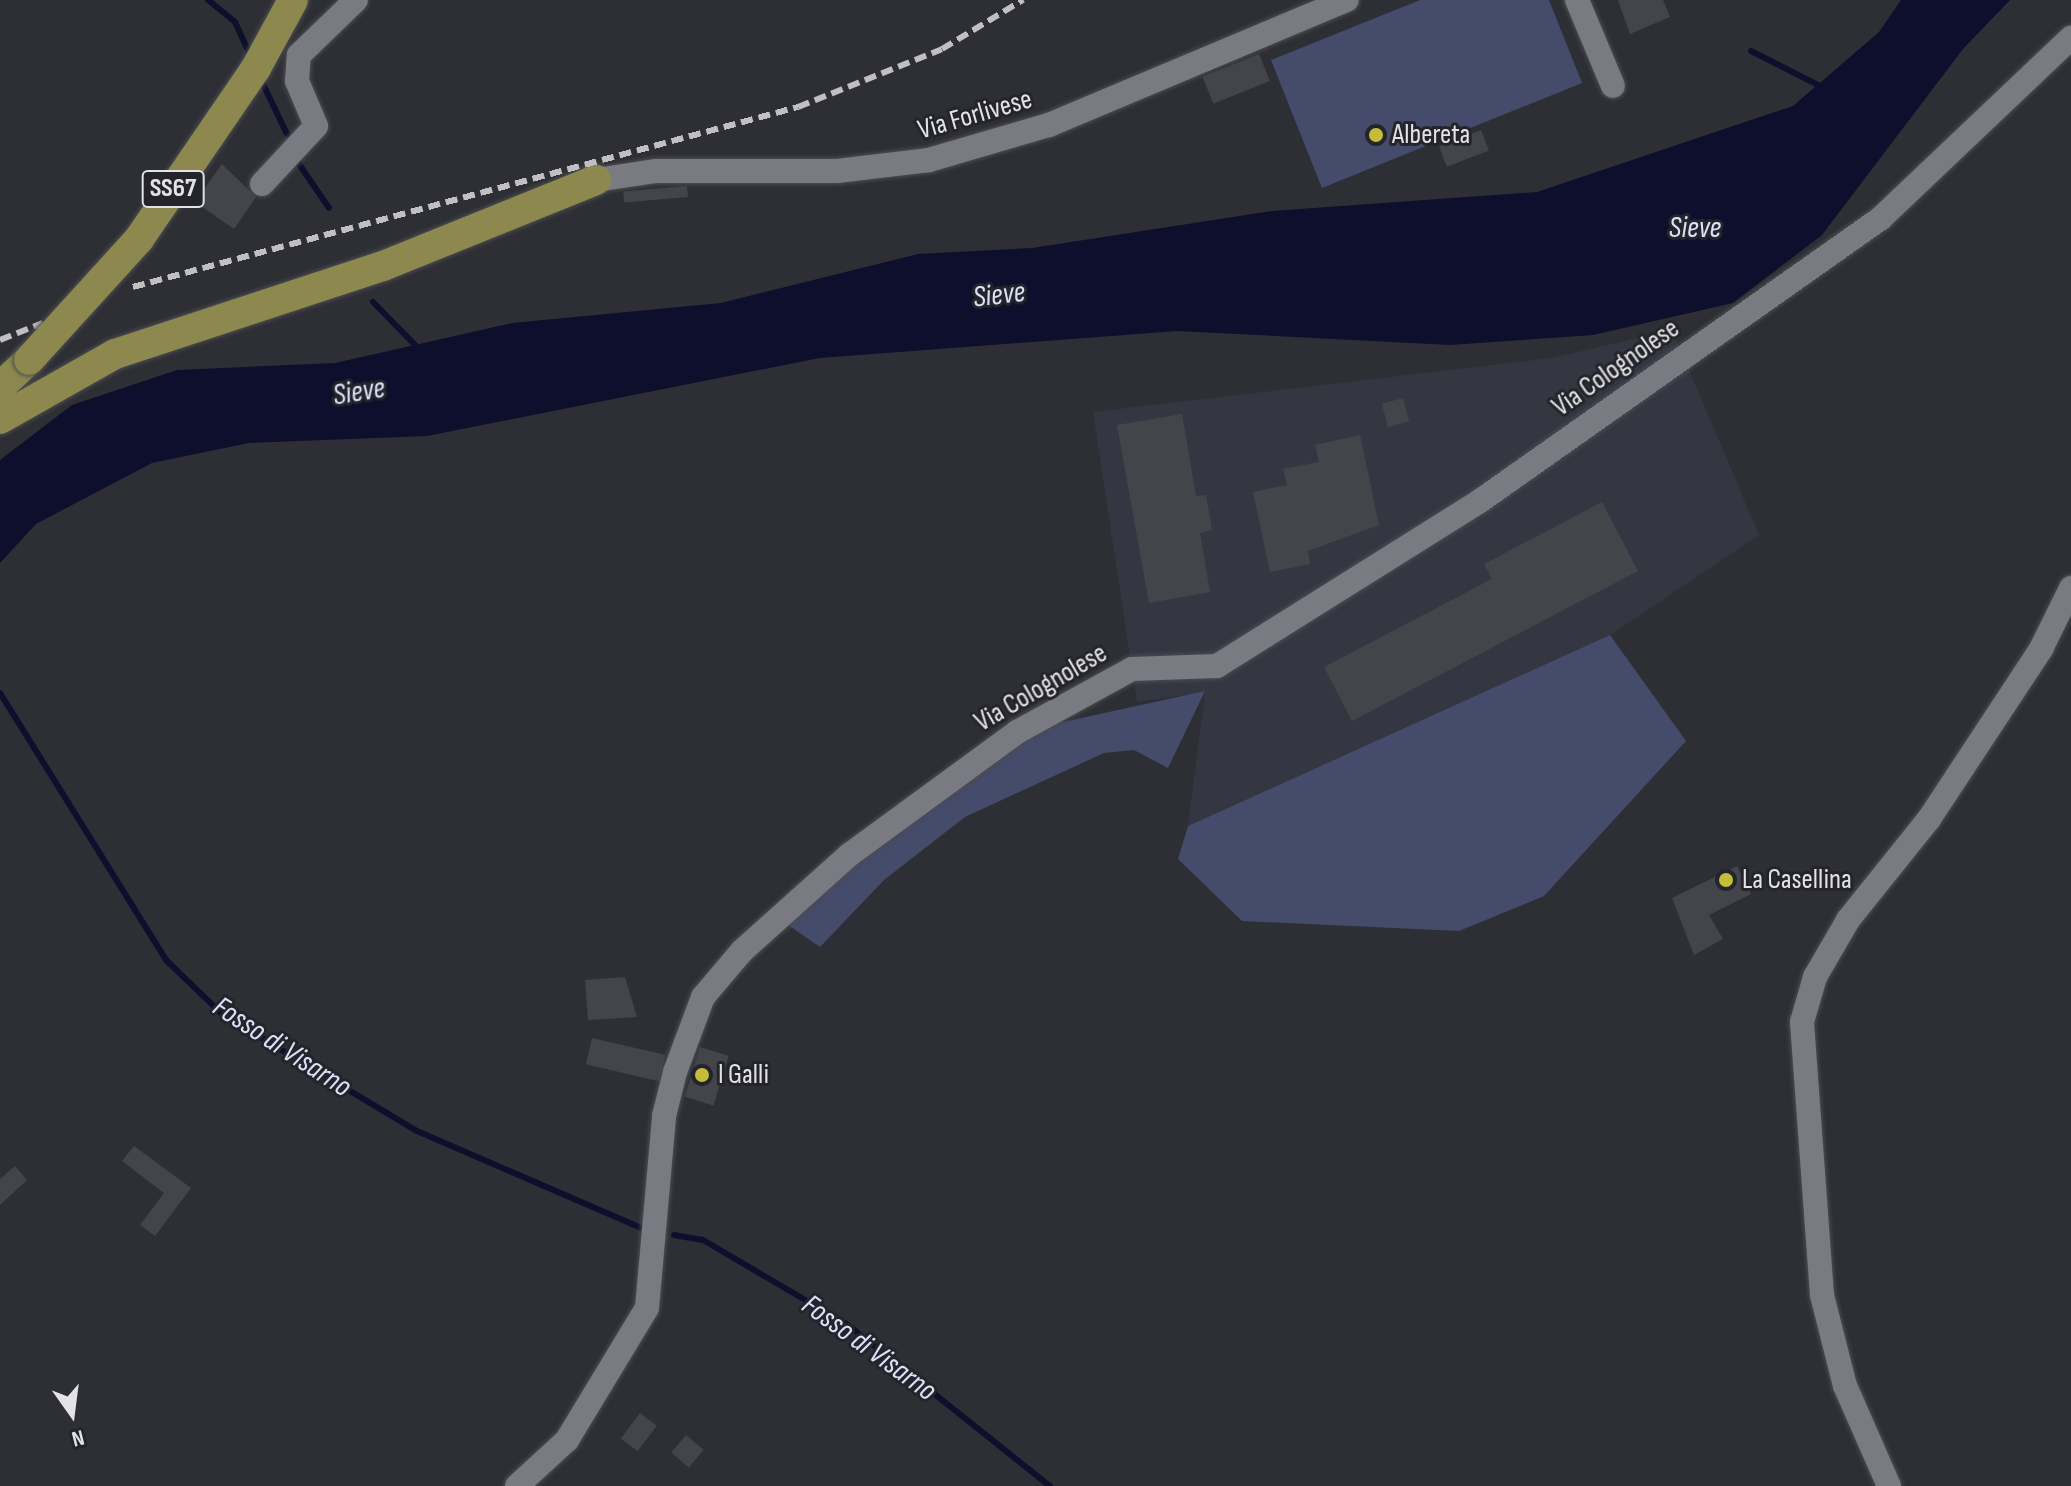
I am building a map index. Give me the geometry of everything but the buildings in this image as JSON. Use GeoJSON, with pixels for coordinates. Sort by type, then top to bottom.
{"type":"FeatureCollection","features":[{"type":"Feature","properties":{"kind":"main road","name":"SS67"},"geometry":{"type":"LineString","coordinates":[[0,387],[29,360],[139,239],[256,68],[293,0]]}},
{"type":"Feature","properties":{"kind":"main road"},"geometry":{"type":"LineString","coordinates":[[0,419],[115,354],[369,271],[596,180]]}},
{"type":"Feature","properties":{"kind":"street"},"geometry":{"type":"LineString","coordinates":[[262,184],[316,126],[297,81],[299,55],[356,0]]}},
{"type":"Feature","properties":{"kind":"street","name":"Via Forlivese"},"geometry":{"type":"LineString","coordinates":[[596,180],[656,171],[882,168],[945,157],[1049,125],[1347,0]]}},
{"type":"Feature","properties":{"kind":"street"},"geometry":{"type":"LineString","coordinates":[[1577,0],[1613,86]]}},
{"type":"Feature","properties":{"kind":"street","name":"Via Colognolese"},"geometry":{"type":"LineString","coordinates":[[517,1486],[567,1440],[647,1308],[664,1116],[675,1072],[703,997],[742,951],[849,855],[1017,732],[1132,669],[1217,666],[1480,501],[1881,218],[2071,38]]}},
{"type":"Feature","properties":{"kind":"street"},"geometry":{"type":"LineString","coordinates":[[1889,1486],[1845,1386],[1822,1295],[1802,1022],[1815,977],[1848,920],[1938,806],[2041,649],[2071,588]]}},
{"type":"Feature","properties":{"kind":"shaded area","name":"Albereta"},"geometry":{"type":"Polygon","coordinates":[[[1420,0],[1549,0],[1582,83],[1322,188],[1271,60],[1420,0]]]}},
{"type":"Feature","properties":{"kind":"shaded area"},"geometry":{"type":"Polygon","coordinates":[[[1672,330],[1759,535],[1610,635],[1188,826],[1205,692],[1137,702],[1093,412],[1552,358],[1672,330]]]}},
{"type":"Feature","properties":{"kind":"shaded area"},"geometry":{"type":"Polygon","coordinates":[[[1610,635],[1686,741],[1544,896],[1459,931],[1242,921],[1178,859],[1188,826],[1610,635]]]}},
{"type":"Feature","properties":{"kind":"shaded area"},"geometry":{"type":"Polygon","coordinates":[[[1205,691],[1168,768],[1134,750],[1104,753],[965,817],[884,880],[820,947],[778,918],[1017,732],[1205,691]]]}},
{"type":"Feature","properties":{"kind":"water","name":"Sieve"},"geometry":{"type":"Polygon","coordinates":[[[1901,0],[2010,0],[1963,49],[1822,235],[1733,303],[1593,335],[1450,345],[1177,331],[820,358],[427,436],[249,443],[152,463],[36,524],[0,563],[0,460],[72,405],[177,370],[335,363],[512,323],[721,303],[918,254],[1032,248],[1272,211],[1537,192],[1793,106],[1879,32],[1901,0]]]}},
{"type":"Feature","properties":{"kind":"waterway"},"geometry":{"type":"LineString","coordinates":[[208,0],[235,22],[252,59]]}},
{"type":"Feature","properties":{"kind":"waterway"},"geometry":{"type":"LineString","coordinates":[[1751,51],[1818,85]]}},
{"type":"Feature","properties":{"kind":"waterway"},"geometry":{"type":"LineString","coordinates":[[261,80],[287,134]]}},
{"type":"Feature","properties":{"kind":"waterway"},"geometry":{"type":"LineString","coordinates":[[299,164],[329,208]]}},
{"type":"Feature","properties":{"kind":"waterway"},"geometry":{"type":"LineString","coordinates":[[373,302],[415,345]]}},
{"type":"Feature","properties":{"kind":"waterway","name":"Fosso di Visarno"},"geometry":{"type":"LineString","coordinates":[[0,693],[166,960],[222,1014],[417,1131],[648,1231]]}},
{"type":"Feature","properties":{"kind":"waterway","name":"Fosso di Visarno"},"geometry":{"type":"LineString","coordinates":[[674,1235],[703,1240],[848,1325],[1050,1486]]}},
{"type":"Feature","properties":{"kind":"railway"},"geometry":{"type":"LineString","coordinates":[[133,287],[798,107],[942,49],[1023,0]]}},
{"type":"Feature","properties":{"kind":"railway"},"geometry":{"type":"LineString","coordinates":[[0,340],[43,323]]}},
{"type":"Feature","properties":{"kind":"place","name":"Albereta"},"geometry":{"type":"Point","coordinates":[1376,135]}},
{"type":"Feature","properties":{"kind":"place","name":"La Casellina"},"geometry":{"type":"Point","coordinates":[1726,880]}},
{"type":"Feature","properties":{"kind":"place","name":"I Galli"},"geometry":{"type":"Point","coordinates":[702,1075]}}]}
